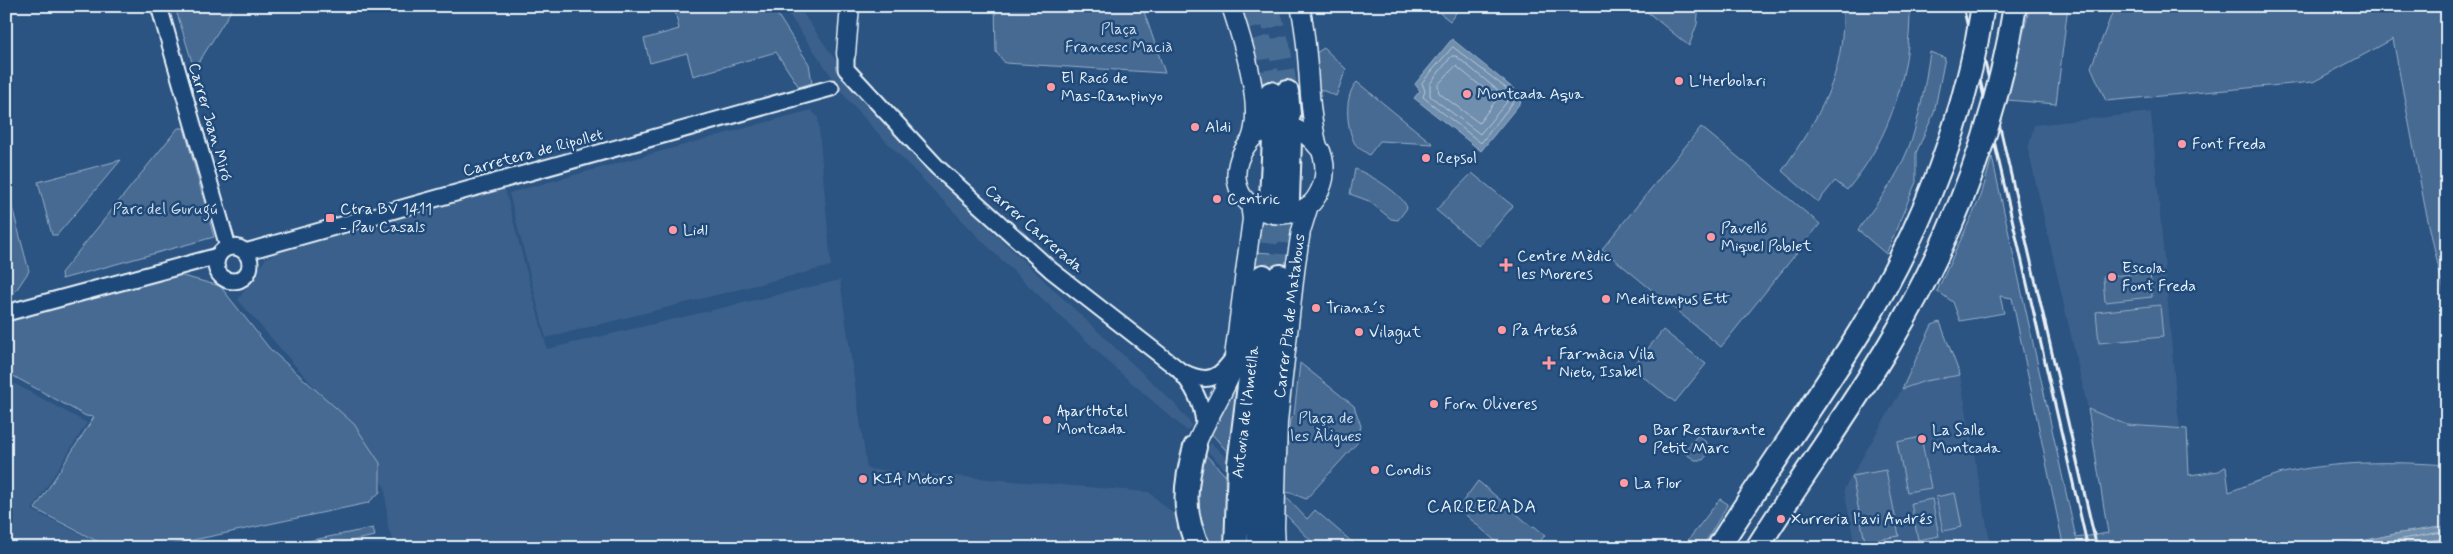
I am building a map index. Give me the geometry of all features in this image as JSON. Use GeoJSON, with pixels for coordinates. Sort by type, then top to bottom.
{"type":"FeatureCollection","features":[{"type":"Feature","properties":{"kind":"highway"},"geometry":{"type":"LineString","coordinates":[[1718,548],[1859,332],[1904,250],[1928,200],[1956,122],[1978,42],[1983,6]]}},
{"type":"Feature","properties":{"kind":"highway"},"geometry":{"type":"LineString","coordinates":[[1757,548],[1889,345],[1934,262],[1957,212],[1987,130],[2009,46],[2015,6]]}},
{"type":"Feature","properties":{"kind":"highway"},"geometry":{"type":"LineString","coordinates":[[1279,92],[1281,115]]}},
{"type":"Feature","properties":{"kind":"highway"},"geometry":{"type":"LineString","coordinates":[[1282,139],[1295,201]]}},
{"type":"Feature","properties":{"kind":"highway","name":"Autovia de l'Ametlla"},"geometry":{"type":"LineString","coordinates":[[1236,548],[1239,464],[1271,276],[1258,489],[1259,548]]}},
{"type":"Feature","properties":{"kind":"highway"},"geometry":{"type":"LineString","coordinates":[[1196,447],[1186,489],[1187,509],[1200,548]]}},
{"type":"Feature","properties":{"kind":"main road"},"geometry":{"type":"LineString","coordinates":[[846,54],[850,6]]}},
{"type":"Feature","properties":{"kind":"main road"},"geometry":{"type":"LineString","coordinates":[[1196,447],[1204,423],[1222,395],[1232,372],[1252,219],[1250,204],[1240,188],[1237,167],[1241,152],[1250,139],[1255,127],[1252,90],[1245,52],[1231,6]]}},
{"type":"Feature","properties":{"kind":"main road"},"geometry":{"type":"LineString","coordinates":[[1250,204],[1262,211],[1281,215],[1299,211],[1295,201],[1319,195],[1325,177],[1311,120],[1307,38],[1300,6]]}},
{"type":"Feature","properties":{"kind":"main road"},"geometry":{"type":"LineString","coordinates":[[1250,139],[1264,130],[1286,127],[1308,136],[1319,149]]}},
{"type":"Feature","properties":{"kind":"main road","name":"Carrer Pla de Matabous"},"geometry":{"type":"LineString","coordinates":[[1276,548],[1274,527],[1278,421],[1301,231],[1295,201]]}},
{"type":"Feature","properties":{"kind":"street","name":"Carrer Joan Miró"},"geometry":{"type":"LineString","coordinates":[[159,6],[223,252]]}},
{"type":"Feature","properties":{"kind":"street","name":"Carrer Carrerada"},"geometry":{"type":"LineString","coordinates":[[846,54],[846,69],[937,167],[1052,270],[1178,369],[1191,384],[1203,410],[1204,423]]}},
{"type":"Feature","properties":{"kind":"street","name":"Carretera de Ripollet"},"geometry":{"type":"LineString","coordinates":[[245,252],[831,88]]}},
{"type":"Feature","properties":{"kind":"street"},"geometry":{"type":"LineString","coordinates":[[6,313],[179,266],[238,247],[249,258],[250,266],[247,274],[234,281],[219,275],[179,266]]}},
{"type":"Feature","properties":{"kind":"street"},"geometry":{"type":"LineString","coordinates":[[219,275],[216,268],[223,252]]}},
{"type":"Feature","properties":{"kind":"street"},"geometry":{"type":"LineString","coordinates":[[1178,369],[1198,379],[1209,379],[1218,376],[1227,367],[1234,355]]}},
{"type":"Feature","properties":{"kind":"shaded area"},"geometry":{"type":"Polygon","coordinates":[[[783,6],[798,6],[857,91],[883,124],[995,234],[1174,403],[1192,425],[1187,431],[1117,370],[987,246],[876,131],[847,99],[783,6]]]}},
{"type":"Feature","properties":{"kind":"shaded area","name":"Lidl"},"geometry":{"type":"Polygon","coordinates":[[[811,110],[818,117],[831,266],[546,338],[509,193],[811,110]]]}},
{"type":"Feature","properties":{"kind":"shaded area","name":"Escola Font Freda"},"geometry":{"type":"Polygon","coordinates":[[[2151,112],[2180,428],[2127,425],[2088,409],[2028,149],[2034,125],[2151,112]]]}},
{"type":"Feature","properties":{"kind":"shaded area"},"geometry":{"type":"Polygon","coordinates":[[[504,186],[547,349],[840,280],[867,469],[1149,492],[1177,517],[1189,548],[397,548],[388,528],[385,488],[343,420],[238,300],[266,258],[290,247],[504,186]]]}},
{"type":"Feature","properties":{"kind":"shaded area","name":"La Salle Montcada"},"geometry":{"type":"Polygon","coordinates":[[[1960,375],[1991,548],[1855,548],[1844,489],[1902,389],[1925,381],[1960,375]]]}},
{"type":"Feature","properties":{"kind":"shaded area"},"geometry":{"type":"Polygon","coordinates":[[[6,379],[87,423],[32,510],[108,548],[6,548],[6,379]]]}},
{"type":"Feature","properties":{"kind":"shaded area"},"geometry":{"type":"Polygon","coordinates":[[[1211,443],[1232,463],[1226,470],[1205,449],[1211,443]]]}},
{"type":"Feature","properties":{"kind":"green space"},"geometry":{"type":"Polygon","coordinates":[[[234,6],[199,62],[192,62],[175,7],[234,6]]]}},
{"type":"Feature","properties":{"kind":"green space"},"geometry":{"type":"Polygon","coordinates":[[[674,6],[772,6],[809,64],[812,83],[799,87],[776,52],[693,76],[687,53],[650,63],[644,39],[679,29],[674,6]]]}},
{"type":"Feature","properties":{"kind":"green space","name":"Plaça Francesc Macià"},"geometry":{"type":"Polygon","coordinates":[[[995,6],[1142,6],[1165,73],[1005,63],[996,52],[995,6]]]}},
{"type":"Feature","properties":{"kind":"green space"},"geometry":{"type":"Polygon","coordinates":[[[1431,6],[1461,6],[1450,21],[1431,6]]]}},
{"type":"Feature","properties":{"kind":"green space"},"geometry":{"type":"Polygon","coordinates":[[[1640,6],[1699,6],[1697,24],[1689,46],[1640,6]]]}},
{"type":"Feature","properties":{"kind":"green space"},"geometry":{"type":"Polygon","coordinates":[[[1843,6],[1910,6],[1907,56],[1895,104],[1875,149],[1847,190],[1835,181],[1818,202],[1782,171],[1808,132],[1828,94],[1840,54],[1843,31],[1843,6]]]}},
{"type":"Feature","properties":{"kind":"green space"},"geometry":{"type":"Polygon","coordinates":[[[2030,6],[2068,6],[2056,104],[2007,100],[2030,6]]]}},
{"type":"Feature","properties":{"kind":"green space"},"geometry":{"type":"Polygon","coordinates":[[[2115,6],[2447,6],[2447,305],[2425,207],[2393,39],[2313,82],[2106,101],[2091,67],[2115,6]]]}},
{"type":"Feature","properties":{"kind":"green space"},"geometry":{"type":"Polygon","coordinates":[[[1324,48],[1346,69],[1336,96],[1317,88],[1316,53],[1324,48]]]}},
{"type":"Feature","properties":{"kind":"green space"},"geometry":{"type":"Polygon","coordinates":[[[1930,52],[1945,58],[1934,113],[1916,153],[1916,182],[1886,254],[1858,230],[1893,180],[1908,150],[1920,109],[1930,52]]]}},
{"type":"Feature","properties":{"kind":"green space"},"geometry":{"type":"Polygon","coordinates":[[[1357,82],[1433,144],[1380,141],[1369,155],[1358,147],[1351,135],[1348,119],[1348,102],[1357,82]]]}},
{"type":"Feature","properties":{"kind":"green space","name":"Pavelló Miquel Poblet"},"geometry":{"type":"Polygon","coordinates":[[[1701,127],[1820,224],[1721,347],[1602,249],[1701,127]]]}},
{"type":"Feature","properties":{"kind":"green space","name":"Parc del Gurugú"},"geometry":{"type":"Polygon","coordinates":[[[178,128],[184,128],[214,237],[62,279],[61,273],[178,128]]]}},
{"type":"Feature","properties":{"kind":"green space"},"geometry":{"type":"Polygon","coordinates":[[[1992,157],[2076,538],[2108,533],[2088,409],[2127,425],[2187,429],[2189,475],[2219,471],[2226,466],[2229,492],[2279,474],[2341,464],[2405,463],[2447,465],[2447,526],[2395,534],[2330,548],[2055,548],[2063,544],[2012,298],[2000,296],[2004,313],[1960,321],[1953,302],[1937,291],[1981,196],[1992,157]]]}},
{"type":"Feature","properties":{"kind":"green space"},"geometry":{"type":"Polygon","coordinates":[[[121,160],[57,235],[52,235],[38,182],[121,160]]]}},
{"type":"Feature","properties":{"kind":"green space"},"geometry":{"type":"Polygon","coordinates":[[[1355,169],[1385,185],[1399,197],[1407,208],[1398,220],[1391,219],[1369,201],[1350,194],[1355,169]]]}},
{"type":"Feature","properties":{"kind":"green space"},"geometry":{"type":"Polygon","coordinates":[[[1472,173],[1513,206],[1479,246],[1436,210],[1472,173]]]}},
{"type":"Feature","properties":{"kind":"green space"},"geometry":{"type":"Polygon","coordinates":[[[6,184],[29,271],[11,298],[6,299],[6,184]]]}},
{"type":"Feature","properties":{"kind":"green space"},"geometry":{"type":"Polygon","coordinates":[[[1259,218],[1298,219],[1297,230],[1261,241],[1256,234],[1259,218]]]}},
{"type":"Feature","properties":{"kind":"green space"},"geometry":{"type":"Polygon","coordinates":[[[1255,252],[1271,253],[1288,277],[1253,273],[1255,252]]]}},
{"type":"Feature","properties":{"kind":"green space"},"geometry":{"type":"Polygon","coordinates":[[[2150,272],[2152,297],[2105,302],[2103,277],[2150,272]]]}},
{"type":"Feature","properties":{"kind":"green space"},"geometry":{"type":"Polygon","coordinates":[[[179,275],[220,286],[270,349],[354,424],[380,463],[380,492],[368,503],[156,548],[110,548],[35,509],[94,417],[86,416],[6,372],[6,330],[13,317],[179,275]]]}},
{"type":"Feature","properties":{"kind":"green space"},"geometry":{"type":"Polygon","coordinates":[[[2160,305],[2163,337],[2099,343],[2096,312],[2160,305]]]}},
{"type":"Feature","properties":{"kind":"green space"},"geometry":{"type":"Polygon","coordinates":[[[1940,322],[1960,375],[1925,381],[1902,389],[1932,325],[1940,322]]]}},
{"type":"Feature","properties":{"kind":"green space"},"geometry":{"type":"Polygon","coordinates":[[[1663,330],[1706,364],[1675,402],[1632,368],[1663,330]]]}},
{"type":"Feature","properties":{"kind":"green space","name":"Plaça de les Àligues"},"geometry":{"type":"Polygon","coordinates":[[[1300,363],[1354,406],[1361,426],[1357,443],[1306,499],[1291,493],[1282,492],[1290,419],[1294,415],[1300,363]]]}},
{"type":"Feature","properties":{"kind":"green space"},"geometry":{"type":"Polygon","coordinates":[[[1239,376],[1231,456],[1211,433],[1239,376]]]}},
{"type":"Feature","properties":{"kind":"green space"},"geometry":{"type":"Polygon","coordinates":[[[1698,435],[1709,445],[1708,454],[1703,460],[1695,460],[1683,452],[1698,435]]]}},
{"type":"Feature","properties":{"kind":"green space"},"geometry":{"type":"Polygon","coordinates":[[[1921,437],[1931,488],[1907,492],[1897,442],[1921,437]]]}},
{"type":"Feature","properties":{"kind":"green space"},"geometry":{"type":"Polygon","coordinates":[[[1201,450],[1225,475],[1227,548],[1208,548],[1199,523],[1194,497],[1201,450]]]}},
{"type":"Feature","properties":{"kind":"green space"},"geometry":{"type":"Polygon","coordinates":[[[1886,470],[1899,536],[1865,542],[1852,476],[1886,470]]]}},
{"type":"Feature","properties":{"kind":"green space"},"geometry":{"type":"Polygon","coordinates":[[[1478,481],[1532,527],[1534,526],[1545,535],[1535,548],[1503,548],[1458,508],[1478,481]]]}},
{"type":"Feature","properties":{"kind":"green space"},"geometry":{"type":"Polygon","coordinates":[[[1955,493],[1962,527],[1943,531],[1936,497],[1955,493]]]}},
{"type":"Feature","properties":{"kind":"green space"},"geometry":{"type":"Polygon","coordinates":[[[1286,497],[1307,519],[1315,510],[1359,548],[1318,548],[1284,513],[1286,497]]]}},
{"type":"Feature","properties":{"kind":"green space"},"geometry":{"type":"Polygon","coordinates":[[[1720,499],[1728,504],[1702,548],[1682,548],[1720,499]]]}},
{"type":"Feature","properties":{"kind":"green space"},"geometry":{"type":"Polygon","coordinates":[[[1932,499],[1939,536],[1918,540],[1911,503],[1932,499]]]}},
{"type":"Feature","properties":{"kind":"green space"},"geometry":{"type":"Polygon","coordinates":[[[373,528],[375,536],[316,548],[273,548],[373,528]]]}},
{"type":"Feature","properties":{"kind":"water","name":"Montcada Aqua"},"geometry":{"type":"Polygon","coordinates":[[[1452,39],[1515,90],[1521,102],[1481,151],[1414,98],[1420,91],[1415,84],[1452,39]]]}},
{"type":"Feature","properties":{"kind":"water"},"geometry":{"type":"Polygon","coordinates":[[[2447,526],[2447,548],[2330,548],[2395,534],[2447,526]]]}},
{"type":"Feature","properties":{"kind":"tunnel"},"geometry":{"type":"LineString","coordinates":[[1251,6],[1265,57],[1271,93]]}},
{"type":"Feature","properties":{"kind":"tunnel"},"geometry":{"type":"LineString","coordinates":[[1268,6],[1279,46],[1287,92]]}},
{"type":"Feature","properties":{"kind":"tunnel"},"geometry":{"type":"LineString","coordinates":[[1263,276],[1271,198]]}},
{"type":"Feature","properties":{"kind":"tunnel"},"geometry":{"type":"LineString","coordinates":[[1280,276],[1288,199]]}},
{"type":"Feature","properties":{"kind":"railway"},"geometry":{"type":"LineString","coordinates":[[1963,6],[2088,548]]}},
{"type":"Feature","properties":{"kind":"railway"},"geometry":{"type":"LineString","coordinates":[[1972,6],[2097,548]]}},
{"type":"Feature","properties":{"kind":"place","name":"L'Herbolari"},"geometry":{"type":"Point","coordinates":[1679,81]}},
{"type":"Feature","properties":{"kind":"place","name":"El Racó de Mas-Rampinyo"},"geometry":{"type":"Point","coordinates":[1051,87]}},
{"type":"Feature","properties":{"kind":"place","name":"Montcada Aqua"},"geometry":{"type":"Point","coordinates":[1467,94]}},
{"type":"Feature","properties":{"kind":"place","name":"Aldi"},"geometry":{"type":"Point","coordinates":[1195,127]}},
{"type":"Feature","properties":{"kind":"place","name":"Font Freda"},"geometry":{"type":"Point","coordinates":[2182,144]}},
{"type":"Feature","properties":{"kind":"place","name":"Repsol"},"geometry":{"type":"Point","coordinates":[1426,158]}},
{"type":"Feature","properties":{"kind":"place","name":"Centric"},"geometry":{"type":"Point","coordinates":[1217,199]}},
{"type":"Feature","properties":{"kind":"place","name":"Ctra BV 1411 - Pau Casals"},"geometry":{"type":"Point","coordinates":[330,218]}},
{"type":"Feature","properties":{"kind":"place","name":"Lidl"},"geometry":{"type":"Point","coordinates":[673,230]}},
{"type":"Feature","properties":{"kind":"place","name":"Pavelló Miquel Poblet"},"geometry":{"type":"Point","coordinates":[1711,237]}},
{"type":"Feature","properties":{"kind":"place","name":"Centre Mèdic les Moreres"},"geometry":{"type":"Point","coordinates":[1506,265]}},
{"type":"Feature","properties":{"kind":"place","name":"Escola Font Freda"},"geometry":{"type":"Point","coordinates":[2112,277]}},
{"type":"Feature","properties":{"kind":"place","name":"Meditempus Ett"},"geometry":{"type":"Point","coordinates":[1606,299]}},
{"type":"Feature","properties":{"kind":"place","name":"Triana´s"},"geometry":{"type":"Point","coordinates":[1316,308]}},
{"type":"Feature","properties":{"kind":"place","name":"Pa Artesá"},"geometry":{"type":"Point","coordinates":[1502,330]}},
{"type":"Feature","properties":{"kind":"place","name":"Vilagut"},"geometry":{"type":"Point","coordinates":[1359,332]}},
{"type":"Feature","properties":{"kind":"place","name":"Farmàcia Vila Nieto, Isabel"},"geometry":{"type":"Point","coordinates":[1549,363]}},
{"type":"Feature","properties":{"kind":"place","name":"Forn Oliveres"},"geometry":{"type":"Point","coordinates":[1434,404]}},
{"type":"Feature","properties":{"kind":"place","name":"ApartHotel Montcada"},"geometry":{"type":"Point","coordinates":[1047,420]}},
{"type":"Feature","properties":{"kind":"place","name":"Bar Restaurante Petit Marc"},"geometry":{"type":"Point","coordinates":[1643,439]}},
{"type":"Feature","properties":{"kind":"place","name":"La Salle Montcada"},"geometry":{"type":"Point","coordinates":[1922,439]}},
{"type":"Feature","properties":{"kind":"place","name":"Condis"},"geometry":{"type":"Point","coordinates":[1375,470]}},
{"type":"Feature","properties":{"kind":"place","name":"KIA Motors"},"geometry":{"type":"Point","coordinates":[863,479]}},
{"type":"Feature","properties":{"kind":"place","name":"La Flor"},"geometry":{"type":"Point","coordinates":[1624,483]}},
{"type":"Feature","properties":{"kind":"place","name":"Xurreria l'avi Andrés"},"geometry":{"type":"Point","coordinates":[1781,519]}},
{"type":"Feature","properties":{"kind":"district","name":"CARRERADA"},"geometry":{"type":"Point","coordinates":[1482,507]}}]}
